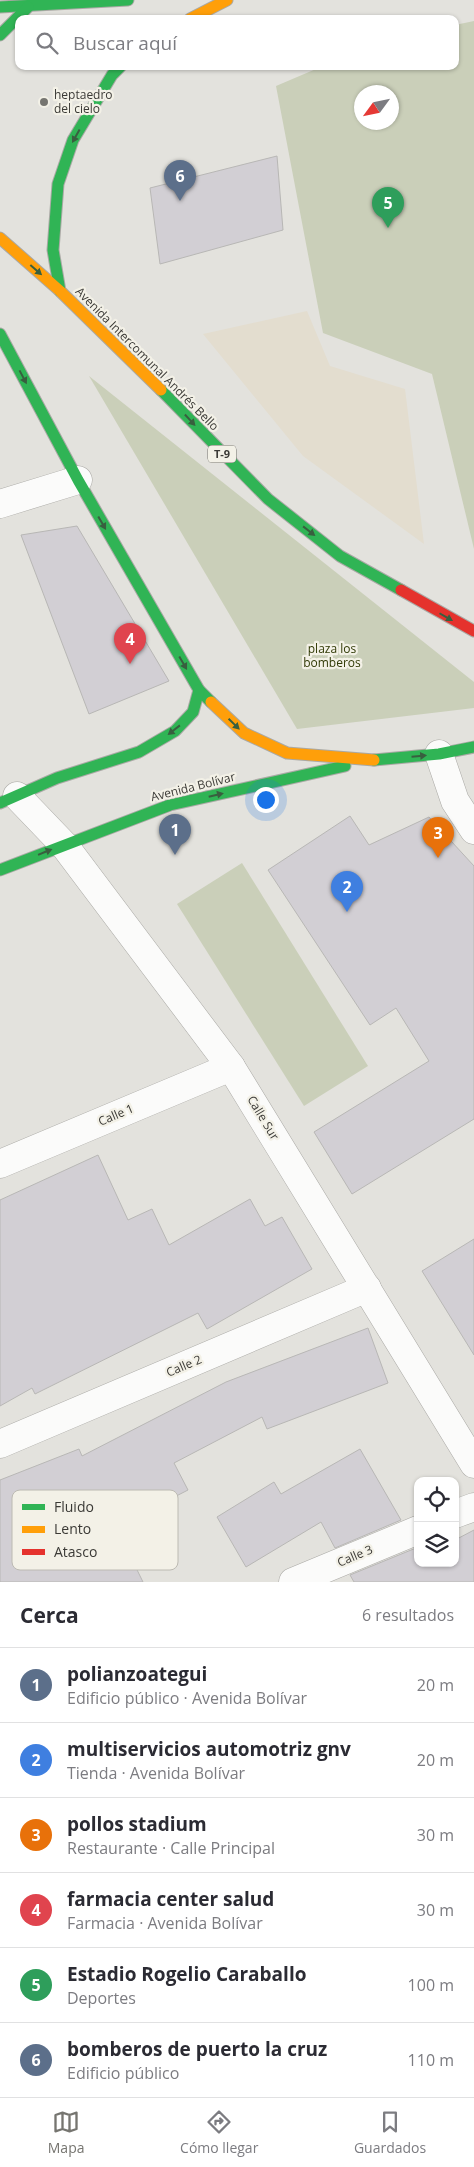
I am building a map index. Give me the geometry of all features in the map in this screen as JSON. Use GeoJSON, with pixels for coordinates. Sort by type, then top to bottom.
{"type":"FeatureCollection","features":[{"type":"Feature","properties":{"kind":"main road"},"geometry":{"type":"LineString","coordinates":[[0,7],[28,7],[128,0]]}},
{"type":"Feature","properties":{"kind":"main road"},"geometry":{"type":"LineString","coordinates":[[198,15],[227,0]]}},
{"type":"Feature","properties":{"kind":"main road"},"geometry":{"type":"LineString","coordinates":[[20,15],[28,7]]}},
{"type":"Feature","properties":{"kind":"main road"},"geometry":{"type":"LineString","coordinates":[[0,35],[15,20]]}},
{"type":"Feature","properties":{"kind":"main road"},"geometry":{"type":"LineString","coordinates":[[60,291],[53,250],[58,184],[72,140],[112,75],[117,70]]}},
{"type":"Feature","properties":{"kind":"main road","name":"Avenida Intercomunal Andrés Bello"},"geometry":{"type":"LineString","coordinates":[[0,238],[60,291],[268,499],[340,556],[474,631]]}},
{"type":"Feature","properties":{"kind":"main road"},"geometry":{"type":"LineString","coordinates":[[0,334],[78,480],[199,690],[244,733],[287,753],[371,760],[439,754],[474,747]]}},
{"type":"Feature","properties":{"kind":"main road"},"geometry":{"type":"LineString","coordinates":[[9,799],[57,778],[139,752],[175,731],[193,712],[199,690]]}},
{"type":"Feature","properties":{"kind":"main road","name":"Avenida Bolívar"},"geometry":{"type":"LineString","coordinates":[[0,870],[170,805],[371,760]]}},
{"type":"Feature","properties":{"kind":"street"},"geometry":{"type":"LineString","coordinates":[[0,504],[78,480]]}},
{"type":"Feature","properties":{"kind":"street"},"geometry":{"type":"LineString","coordinates":[[439,754],[455,801],[474,830]]}},
{"type":"Feature","properties":{"kind":"street","name":"Calle Sur"},"geometry":{"type":"LineString","coordinates":[[9,799],[64,844],[231,1067],[474,1464]]}},
{"type":"Feature","properties":{"kind":"street","name":"Calle 1"},"geometry":{"type":"LineString","coordinates":[[0,1164],[231,1067]]}},
{"type":"Feature","properties":{"kind":"street","name":"Calle 2"},"geometry":{"type":"LineString","coordinates":[[0,1444],[367,1288]]}},
{"type":"Feature","properties":{"kind":"street"},"geometry":{"type":"LineString","coordinates":[[459,1513],[474,1507]]}},
{"type":"Feature","properties":{"kind":"street","name":"Calle 3"},"geometry":{"type":"LineString","coordinates":[[293,1582],[414,1532]]}},
{"type":"Feature","properties":{"kind":"shaded area"},"geometry":{"type":"Polygon","coordinates":[[[307,311],[330,366],[405,389],[424,544],[303,456],[203,334],[307,311]]]}},
{"type":"Feature","properties":{"kind":"green space"},"geometry":{"type":"Polygon","coordinates":[[[474,21],[474,549],[432,374],[323,333],[276,86],[314,70],[459,70],[459,24],[474,21]]]}},
{"type":"Feature","properties":{"kind":"green space","name":"plaza los bomberos"},"geometry":{"type":"Polygon","coordinates":[[[89,376],[474,682],[474,708],[297,729],[89,376]]]}},
{"type":"Feature","properties":{"kind":"green space"},"geometry":{"type":"Polygon","coordinates":[[[242,863],[368,1066],[304,1106],[177,904],[242,863]]]}},
{"type":"Feature","properties":{"kind":"building"},"geometry":{"type":"Polygon","coordinates":[[[277,156],[283,230],[160,264],[150,188],[277,156]]]}},
{"type":"Feature","properties":{"kind":"building"},"geometry":{"type":"Polygon","coordinates":[[[77,526],[169,681],[89,714],[21,535],[77,526]]]}},
{"type":"Feature","properties":{"kind":"building"},"geometry":{"type":"Polygon","coordinates":[[[350,816],[369,845],[429,817],[474,866],[474,1119],[352,1194],[314,1132],[429,1061],[396,1008],[370,1025],[268,870],[350,816]]]}},
{"type":"Feature","properties":{"kind":"building"},"geometry":{"type":"Polygon","coordinates":[[[98,1155],[128,1220],[152,1209],[169,1245],[250,1199],[265,1226],[282,1217],[312,1269],[207,1329],[198,1313],[35,1394],[32,1388],[0,1406],[0,1200],[98,1155]]]}},
{"type":"Feature","properties":{"kind":"building"},"geometry":{"type":"Polygon","coordinates":[[[474,1239],[474,1355],[422,1271],[474,1239]]]}},
{"type":"Feature","properties":{"kind":"building"},"geometry":{"type":"Polygon","coordinates":[[[368,1328],[388,1383],[267,1429],[262,1417],[174,1463],[188,1490],[178,1495],[178,1490],[12,1490],[12,1570],[137,1570],[143,1582],[0,1582],[0,1480],[79,1449],[82,1456],[226,1382],[368,1328]]]}},
{"type":"Feature","properties":{"kind":"building"},"geometry":{"type":"Polygon","coordinates":[[[360,1449],[401,1520],[335,1548],[321,1522],[246,1567],[217,1517],[274,1482],[281,1494],[360,1449]]]}},
{"type":"Feature","properties":{"kind":"building"},"geometry":{"type":"Polygon","coordinates":[[[474,1530],[474,1582],[354,1582],[350,1575],[414,1549],[414,1567],[459,1567],[459,1538],[474,1530]]]}},
{"type":"Feature","properties":{"kind":"traffic: fast"},"geometry":{"type":"LineString","coordinates":[[0,7],[128,0]]}},
{"type":"Feature","properties":{"kind":"traffic: fast"},"geometry":{"type":"LineString","coordinates":[[20,15],[28,7]]}},
{"type":"Feature","properties":{"kind":"traffic: fast"},"geometry":{"type":"LineString","coordinates":[[0,35],[15,20]]}},
{"type":"Feature","properties":{"kind":"traffic: fast"},"geometry":{"type":"LineString","coordinates":[[60,291],[53,250],[58,184],[73,140],[112,75],[117,70]]}},
{"type":"Feature","properties":{"kind":"traffic: fast"},"geometry":{"type":"LineString","coordinates":[[0,334],[78,480],[199,690],[211,702]]}},
{"type":"Feature","properties":{"kind":"traffic: fast"},"geometry":{"type":"LineString","coordinates":[[161,390],[268,499],[340,556],[401,590]]}},
{"type":"Feature","properties":{"kind":"traffic: fast"},"geometry":{"type":"LineString","coordinates":[[0,803],[57,778],[139,752],[175,731],[193,712],[199,690]]}},
{"type":"Feature","properties":{"kind":"traffic: fast"},"geometry":{"type":"LineString","coordinates":[[374,760],[439,754],[474,747]]}},
{"type":"Feature","properties":{"kind":"traffic: fast"},"geometry":{"type":"LineString","coordinates":[[0,870],[170,805],[345,766]]}},
{"type":"Feature","properties":{"kind":"traffic: slow"},"geometry":{"type":"LineString","coordinates":[[198,15],[227,0]]}},
{"type":"Feature","properties":{"kind":"traffic: slow"},"geometry":{"type":"LineString","coordinates":[[0,238],[60,291],[161,390]]}},
{"type":"Feature","properties":{"kind":"traffic: slow"},"geometry":{"type":"LineString","coordinates":[[211,702],[244,733],[287,753],[374,760]]}},
{"type":"Feature","properties":{"kind":"traffic: jam"},"geometry":{"type":"LineString","coordinates":[[401,590],[474,631]]}},
{"type":"Feature","properties":{"kind":"place","name":"heptaedro del cielo"},"geometry":{"type":"Point","coordinates":[44,102]}},
{"type":"Feature","properties":{"kind":"place","name":"bomberos de puerto la cruz"},"geometry":{"type":"Point","coordinates":[180,201]}},
{"type":"Feature","properties":{"kind":"place","name":"Estadio Rogelio Caraballo"},"geometry":{"type":"Point","coordinates":[388,228]}},
{"type":"Feature","properties":{"kind":"place","name":"farmacia center salud"},"geometry":{"type":"Point","coordinates":[130,664]}},
{"type":"Feature","properties":{"kind":"place","name":"polianzoategui"},"geometry":{"type":"Point","coordinates":[175,855]}},
{"type":"Feature","properties":{"kind":"place","name":"pollos stadium"},"geometry":{"type":"Point","coordinates":[438,858]}},
{"type":"Feature","properties":{"kind":"place","name":"multiservicios automotriz gnv"},"geometry":{"type":"Point","coordinates":[347,912]}}]}
